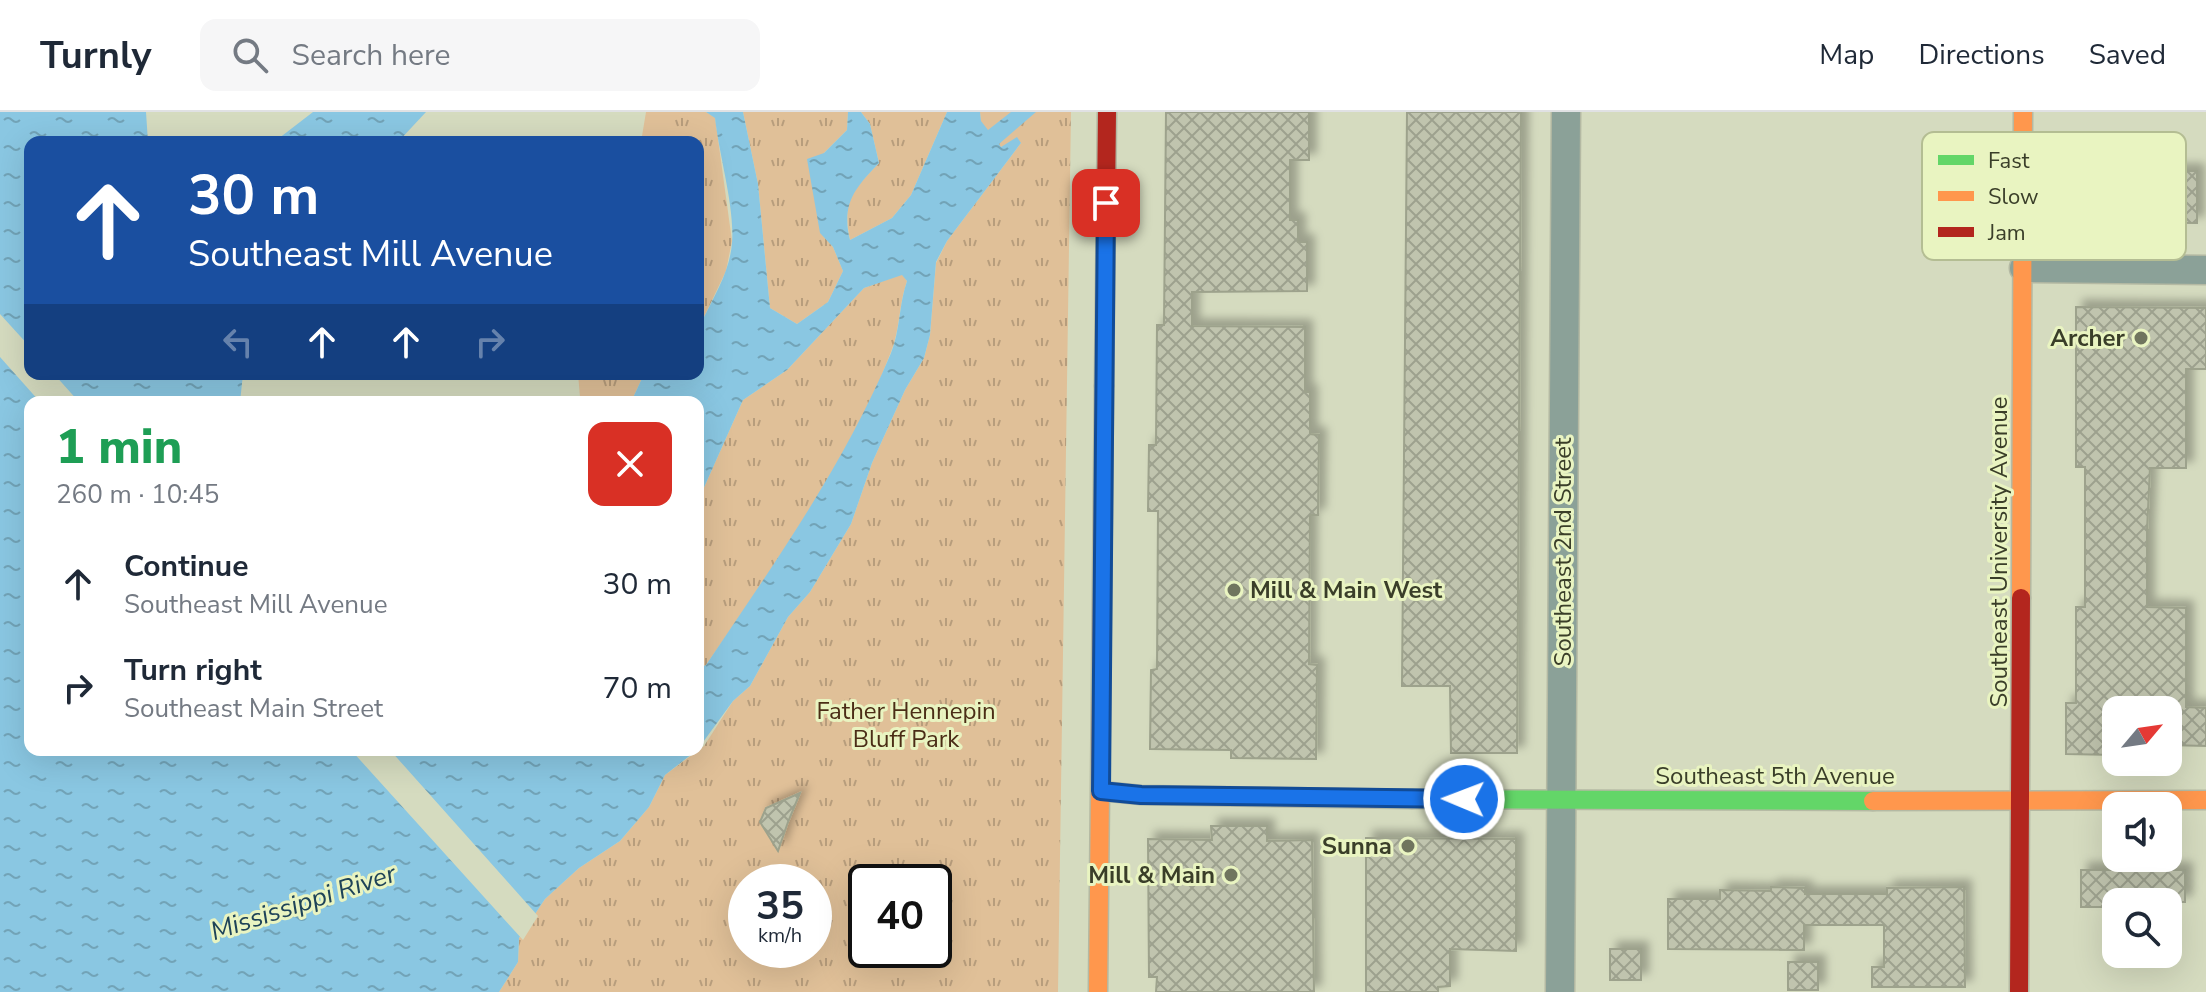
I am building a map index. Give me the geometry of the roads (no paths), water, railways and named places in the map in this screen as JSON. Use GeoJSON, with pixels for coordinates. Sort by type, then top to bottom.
{"type":"FeatureCollection","features":[{"type":"Feature","properties":{"kind":"street"},"geometry":{"type":"LineString","coordinates":[[1098,992],[1107,112]]}},
{"type":"Feature","properties":{"kind":"street","name":"Southeast 2nd Street"},"geometry":{"type":"LineString","coordinates":[[1560,992],[1566,112]]}},
{"type":"Feature","properties":{"kind":"street","name":"Southeast University Avenue"},"geometry":{"type":"LineString","coordinates":[[2023,112],[2023,132]]}},
{"type":"Feature","properties":{"kind":"street","name":"Southeast University Avenue"},"geometry":{"type":"LineString","coordinates":[[2019,992],[2024,260]]}},
{"type":"Feature","properties":{"kind":"street"},"geometry":{"type":"LineString","coordinates":[[2024,268],[2206,270]]}},
{"type":"Feature","properties":{"kind":"street","name":"Southeast 5th Avenue"},"geometry":{"type":"LineString","coordinates":[[1101,791],[1141,795],[1562,801],[2206,800]]}},
{"type":"Feature","properties":{"kind":"water","name":"Mississippi River"},"geometry":{"type":"Polygon","coordinates":[[[0,112],[146,112],[148,136],[24,136],[24,380],[242,380],[241,396],[24,396],[24,756],[689,756],[665,775],[649,807],[620,841],[579,868],[545,899],[519,938],[518,962],[499,992],[0,992],[0,112]]]}},
{"type":"Feature","properties":{"kind":"water"},"geometry":{"type":"Polygon","coordinates":[[[313,112],[426,112],[404,136],[282,136],[313,112]]]}},
{"type":"Feature","properties":{"kind":"water"},"geometry":{"type":"Polygon","coordinates":[[[706,112],[743,112],[758,184],[770,308],[797,324],[828,302],[843,271],[833,247],[820,233],[807,159],[824,153],[847,130],[848,112],[861,112],[870,124],[879,163],[852,197],[847,216],[850,240],[892,218],[911,195],[947,112],[980,112],[981,121],[988,130],[1011,112],[1036,112],[999,144],[1001,147],[1017,137],[1021,143],[947,241],[936,262],[930,335],[924,358],[905,390],[872,463],[851,524],[810,592],[788,617],[750,686],[733,701],[704,741],[704,666],[782,551],[852,435],[891,353],[907,281],[902,275],[864,288],[787,370],[743,400],[704,488],[704,396],[634,396],[641,380],[704,380],[704,317],[721,282],[732,243],[729,198],[715,118],[706,112]]]}},
{"type":"Feature","properties":{"kind":"place","name":"Archer"},"geometry":{"type":"Point","coordinates":[2141,338]}},
{"type":"Feature","properties":{"kind":"place","name":"Mill & Main West"},"geometry":{"type":"Point","coordinates":[1234,590]}},
{"type":"Feature","properties":{"kind":"place","name":"Sunna"},"geometry":{"type":"Point","coordinates":[1408,846]}},
{"type":"Feature","properties":{"kind":"place","name":"Mill & Main"},"geometry":{"type":"Point","coordinates":[1231,875]}},
{"type":"Feature","properties":{"kind":"park label","name":"Father Hennepin Bluff Park"},"geometry":{"type":"Point","coordinates":[906,725]}}]}
